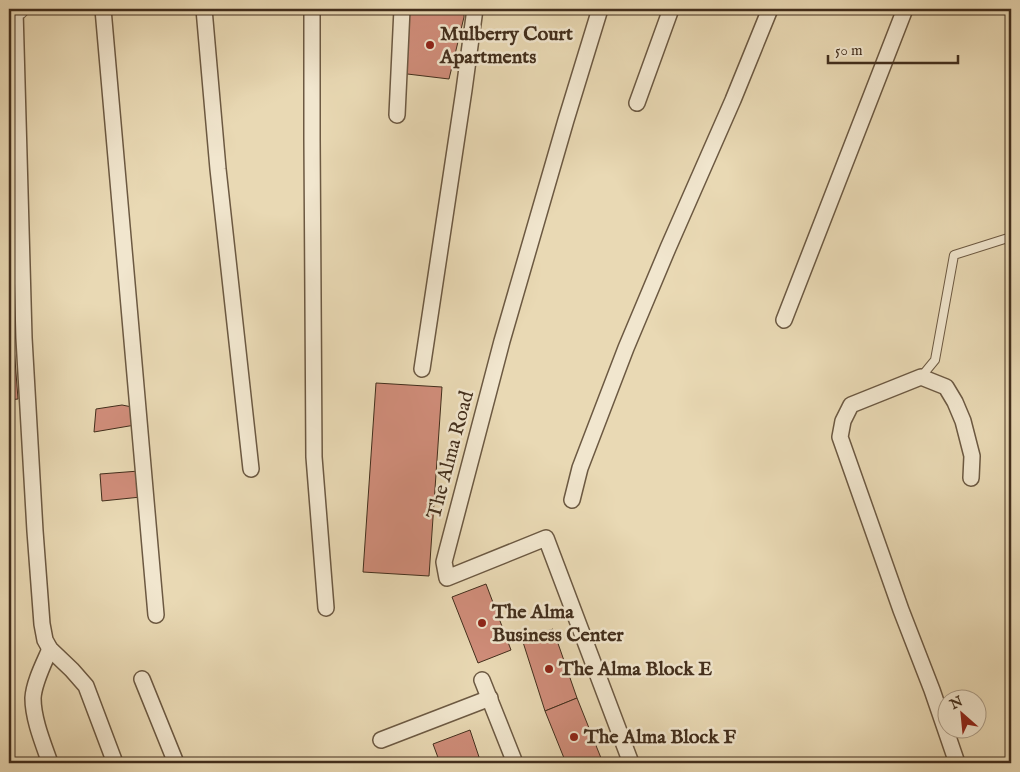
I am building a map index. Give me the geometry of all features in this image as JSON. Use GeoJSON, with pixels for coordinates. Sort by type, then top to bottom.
{"type":"FeatureCollection","features":[{"type":"Feature","properties":{"kind":"street"},"geometry":{"type":"LineString","coordinates":[[103,9],[156,614]]}},
{"type":"Feature","properties":{"kind":"street"},"geometry":{"type":"LineString","coordinates":[[204,9],[218,169],[251,469]]}},
{"type":"Feature","properties":{"kind":"street"},"geometry":{"type":"LineString","coordinates":[[312,9],[314,457],[326,608]]}},
{"type":"Feature","properties":{"kind":"street"},"geometry":{"type":"LineString","coordinates":[[397,115],[402,9]]}},
{"type":"Feature","properties":{"kind":"street"},"geometry":{"type":"LineString","coordinates":[[422,369],[475,9]]}},
{"type":"Feature","properties":{"kind":"street","name":"The Alma Road"},"geometry":{"type":"LineString","coordinates":[[600,9],[502,341],[444,562],[447,578],[546,538],[631,763]]}},
{"type":"Feature","properties":{"kind":"street"},"geometry":{"type":"LineString","coordinates":[[638,103],[672,9]]}},
{"type":"Feature","properties":{"kind":"street"},"geometry":{"type":"LineString","coordinates":[[572,500],[580,468],[626,348],[733,100],[770,9]]}},
{"type":"Feature","properties":{"kind":"street"},"geometry":{"type":"LineString","coordinates":[[784,320],[905,9]]}},
{"type":"Feature","properties":{"kind":"street"},"geometry":{"type":"LineString","coordinates":[[14,10],[24,338],[42,624],[45,640],[50,649],[86,686],[115,763]]}},
{"type":"Feature","properties":{"kind":"street"},"geometry":{"type":"LineString","coordinates":[[957,763],[932,690],[897,601],[840,436],[842,421],[851,405],[922,377],[946,387],[955,402],[963,422],[972,456],[971,478]]}},
{"type":"Feature","properties":{"kind":"street"},"geometry":{"type":"LineString","coordinates":[[50,649],[38,677],[33,697],[36,720],[50,763]]}},
{"type":"Feature","properties":{"kind":"street"},"geometry":{"type":"LineString","coordinates":[[142,678],[176,763]]}},
{"type":"Feature","properties":{"kind":"street"},"geometry":{"type":"LineString","coordinates":[[482,680],[515,763]]}},
{"type":"Feature","properties":{"kind":"street"},"geometry":{"type":"LineString","coordinates":[[382,740],[490,698]]}},
{"type":"Feature","properties":{"kind":"lane"},"geometry":{"type":"LineString","coordinates":[[922,377],[935,360],[954,254],[1011,237]]}},
{"type":"Feature","properties":{"kind":"building","name":"Mulberry Court Apartments"},"geometry":{"type":"Polygon","coordinates":[[[408,9],[464,9],[464,17],[449,79],[399,73],[408,9]]]}},
{"type":"Feature","properties":{"kind":"building"},"geometry":{"type":"Polygon","coordinates":[[[9,195],[12,195],[12,224],[9,224],[9,195]]]}},
{"type":"Feature","properties":{"kind":"building"},"geometry":{"type":"Polygon","coordinates":[[[9,347],[14,347],[18,399],[9,400],[9,347]]]}},
{"type":"Feature","properties":{"kind":"building"},"geometry":{"type":"Polygon","coordinates":[[[376,383],[442,387],[429,576],[363,572],[376,383]]]}},
{"type":"Feature","properties":{"kind":"building"},"geometry":{"type":"Polygon","coordinates":[[[122,405],[132,407],[135,425],[94,432],[96,409],[122,405]]]}},
{"type":"Feature","properties":{"kind":"building"},"geometry":{"type":"Polygon","coordinates":[[[139,471],[141,497],[102,501],[100,474],[139,471]]]}},
{"type":"Feature","properties":{"kind":"building","name":"The Alma Business Center"},"geometry":{"type":"Polygon","coordinates":[[[486,584],[511,650],[478,663],[452,597],[486,584]]]}},
{"type":"Feature","properties":{"kind":"building","name":"The Alma Block E"},"geometry":{"type":"Polygon","coordinates":[[[553,629],[577,698],[545,711],[522,639],[553,629]]]}},
{"type":"Feature","properties":{"kind":"building","name":"The Alma Block F"},"geometry":{"type":"Polygon","coordinates":[[[577,698],[603,763],[566,763],[545,711],[577,698]]]}},
{"type":"Feature","properties":{"kind":"building"},"geometry":{"type":"Polygon","coordinates":[[[470,730],[481,763],[440,763],[433,744],[470,730]]]}},
{"type":"Feature","properties":{"kind":"place","name":"Mulberry Court Apartments"},"geometry":{"type":"Point","coordinates":[430,45]}},
{"type":"Feature","properties":{"kind":"place","name":"The Alma Business Center"},"geometry":{"type":"Point","coordinates":[482,623]}},
{"type":"Feature","properties":{"kind":"place","name":"The Alma Block E"},"geometry":{"type":"Point","coordinates":[549,669]}},
{"type":"Feature","properties":{"kind":"place","name":"The Alma Block F"},"geometry":{"type":"Point","coordinates":[574,737]}}]}
